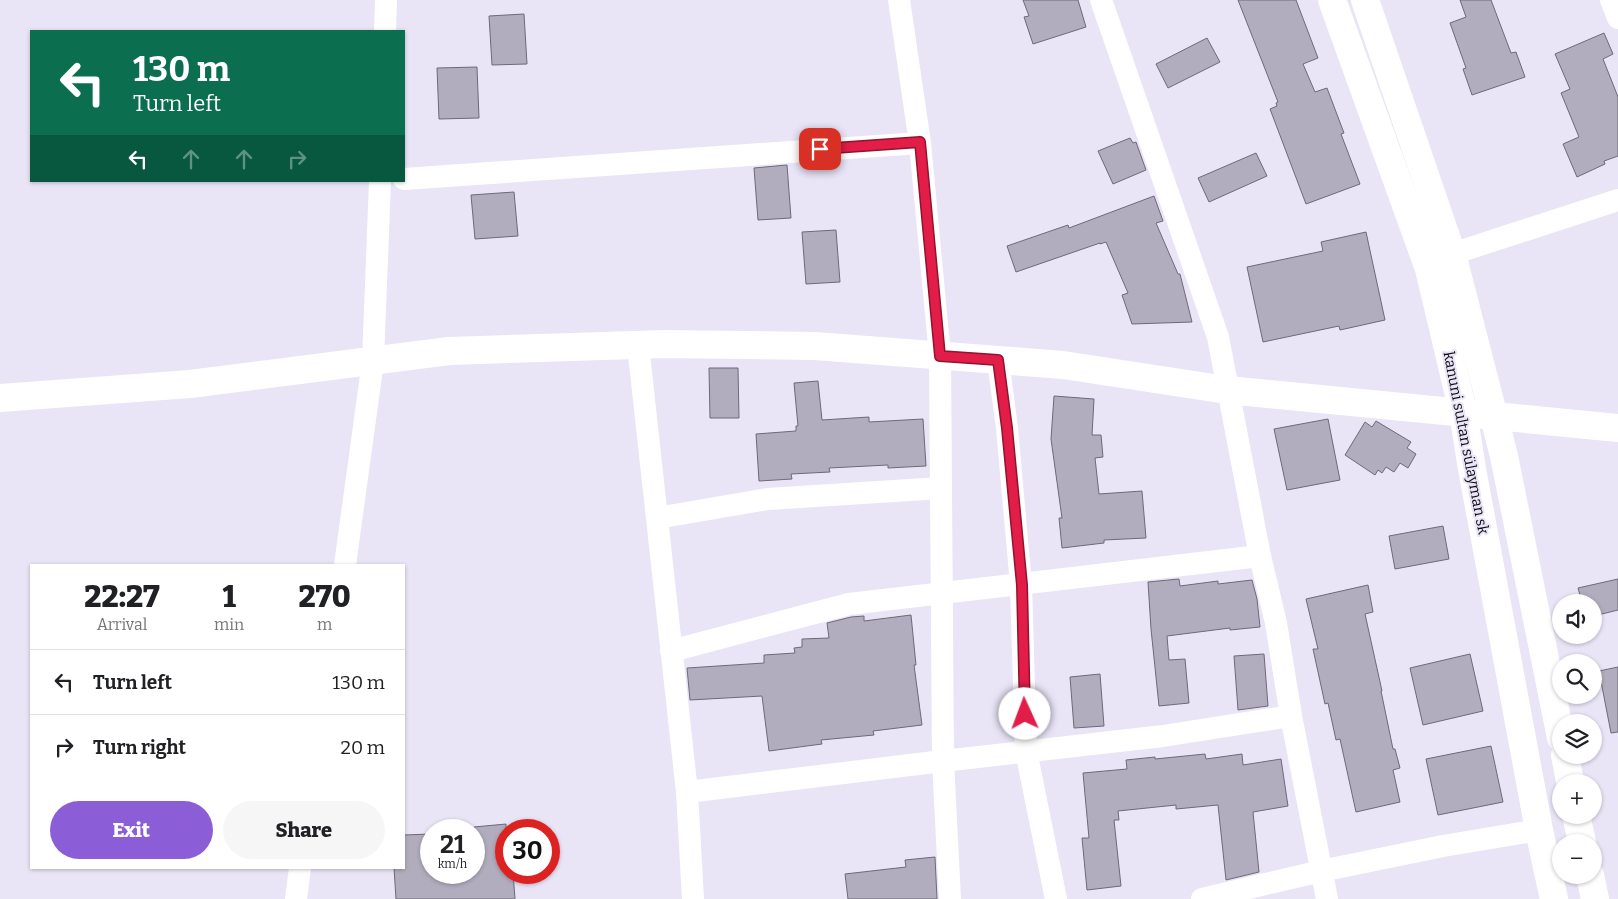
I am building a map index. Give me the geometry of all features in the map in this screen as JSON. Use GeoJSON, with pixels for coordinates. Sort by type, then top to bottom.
{"type":"FeatureCollection","features":[{"type":"Feature","properties":{"kind":"main road","name":"kanuni sultan sülayman sk"},"geometry":{"type":"LineString","coordinates":[[1332,0],[1429,269],[1463,412],[1539,830],[1554,899]]}},
{"type":"Feature","properties":{"kind":"main road"},"geometry":{"type":"LineString","coordinates":[[1365,0],[1452,254],[1506,466],[1556,714]]}},
{"type":"Feature","properties":{"kind":"main road"},"geometry":{"type":"LineString","coordinates":[[0,398],[190,384],[449,351],[638,345],[815,346],[1063,365],[1227,390],[1618,428]]}},
{"type":"Feature","properties":{"kind":"main road"},"geometry":{"type":"LineString","coordinates":[[1592,884],[1595,899]]}},
{"type":"Feature","properties":{"kind":"street"},"geometry":{"type":"LineString","coordinates":[[385,30],[386,0]]}},
{"type":"Feature","properties":{"kind":"street"},"geometry":{"type":"LineString","coordinates":[[899,0],[920,142],[940,356],[943,761],[950,899]]}},
{"type":"Feature","properties":{"kind":"street"},"geometry":{"type":"LineString","coordinates":[[1101,0],[1218,337],[1260,556],[1276,623],[1291,716],[1326,899]]}},
{"type":"Feature","properties":{"kind":"street"},"geometry":{"type":"LineString","coordinates":[[405,178],[920,142]]}},
{"type":"Feature","properties":{"kind":"street"},"geometry":{"type":"LineString","coordinates":[[345,564],[373,361],[380,182]]}},
{"type":"Feature","properties":{"kind":"street"},"geometry":{"type":"LineString","coordinates":[[1452,254],[1618,200]]}},
{"type":"Feature","properties":{"kind":"street"},"geometry":{"type":"LineString","coordinates":[[638,345],[687,792],[693,899]]}},
{"type":"Feature","properties":{"kind":"street"},"geometry":{"type":"LineString","coordinates":[[998,360],[1007,428],[1022,585],[1026,751],[1056,899]]}},
{"type":"Feature","properties":{"kind":"street"},"geometry":{"type":"LineString","coordinates":[[657,518],[768,499],[942,488]]}},
{"type":"Feature","properties":{"kind":"street"},"geometry":{"type":"LineString","coordinates":[[671,651],[849,604],[1260,556]]}},
{"type":"Feature","properties":{"kind":"street"},"geometry":{"type":"LineString","coordinates":[[687,792],[1163,736],[1291,716]]}},
{"type":"Feature","properties":{"kind":"street"},"geometry":{"type":"LineString","coordinates":[[1202,899],[1321,871],[1443,846],[1539,830]]}},
{"type":"Feature","properties":{"kind":"street"},"geometry":{"type":"LineString","coordinates":[[296,899],[300,869]]}},
{"type":"Feature","properties":{"kind":"building"},"geometry":{"type":"Polygon","coordinates":[[[1023,0],[1078,0],[1086,27],[1033,44],[1024,17],[1029,16],[1023,0]]]}},
{"type":"Feature","properties":{"kind":"building"},"geometry":{"type":"Polygon","coordinates":[[[1238,0],[1296,0],[1318,58],[1303,64],[1315,92],[1327,88],[1344,133],[1341,134],[1360,184],[1306,204],[1270,109],[1277,106],[1276,103],[1278,102],[1238,0]]]}},
{"type":"Feature","properties":{"kind":"building"},"geometry":{"type":"Polygon","coordinates":[[[1460,0],[1491,0],[1511,53],[1516,52],[1525,77],[1472,95],[1463,69],[1466,68],[1450,23],[1466,17],[1460,0]]]}},
{"type":"Feature","properties":{"kind":"building"},"geometry":{"type":"Polygon","coordinates":[[[524,14],[527,64],[492,65],[489,16],[524,14]]]}},
{"type":"Feature","properties":{"kind":"building"},"geometry":{"type":"Polygon","coordinates":[[[1604,33],[1613,54],[1603,59],[1618,97],[1618,156],[1604,161],[1605,164],[1577,177],[1563,144],[1579,137],[1561,93],[1570,89],[1555,54],[1604,33]]]}},
{"type":"Feature","properties":{"kind":"building"},"geometry":{"type":"Polygon","coordinates":[[[1207,38],[1220,62],[1168,88],[1156,64],[1207,38]]]}},
{"type":"Feature","properties":{"kind":"building"},"geometry":{"type":"Polygon","coordinates":[[[477,67],[479,118],[439,119],[437,68],[477,67]]]}},
{"type":"Feature","properties":{"kind":"building"},"geometry":{"type":"Polygon","coordinates":[[[1130,138],[1133,143],[1136,142],[1146,170],[1113,184],[1098,151],[1130,138]]]}},
{"type":"Feature","properties":{"kind":"building"},"geometry":{"type":"Polygon","coordinates":[[[1256,153],[1267,176],[1209,202],[1198,178],[1256,153]]]}},
{"type":"Feature","properties":{"kind":"building"},"geometry":{"type":"Polygon","coordinates":[[[787,165],[791,218],[758,220],[754,168],[787,165]]]}},
{"type":"Feature","properties":{"kind":"building"},"geometry":{"type":"Polygon","coordinates":[[[514,192],[518,236],[475,239],[471,195],[514,192]]]}},
{"type":"Feature","properties":{"kind":"building"},"geometry":{"type":"Polygon","coordinates":[[[1154,196],[1163,221],[1156,223],[1178,274],[1180,274],[1192,322],[1132,324],[1122,295],[1128,293],[1106,242],[1016,272],[1007,246],[1068,225],[1069,228],[1154,196]]]}},
{"type":"Feature","properties":{"kind":"building"},"geometry":{"type":"Polygon","coordinates":[[[836,230],[840,282],[806,284],[802,232],[836,230]]]}},
{"type":"Feature","properties":{"kind":"building"},"geometry":{"type":"Polygon","coordinates":[[[1366,232],[1385,320],[1340,330],[1339,326],[1263,342],[1247,267],[1323,251],[1321,242],[1366,232]]]}},
{"type":"Feature","properties":{"kind":"building"},"geometry":{"type":"Polygon","coordinates":[[[709,368],[738,368],[739,418],[710,418],[709,368]]]}},
{"type":"Feature","properties":{"kind":"building"},"geometry":{"type":"Polygon","coordinates":[[[818,381],[822,420],[869,417],[869,422],[923,419],[926,466],[888,468],[888,465],[829,468],[830,472],[791,474],[792,479],[759,481],[756,434],[796,431],[796,426],[798,426],[794,383],[818,381]]]}},
{"type":"Feature","properties":{"kind":"building"},"geometry":{"type":"Polygon","coordinates":[[[1054,396],[1094,399],[1092,435],[1101,435],[1103,457],[1095,458],[1099,494],[1142,491],[1146,538],[1104,540],[1104,543],[1062,548],[1059,518],[1062,518],[1051,439],[1054,396]]]}},
{"type":"Feature","properties":{"kind":"building"},"geometry":{"type":"Polygon","coordinates":[[[1328,419],[1340,480],[1287,490],[1274,429],[1328,419]]]}},
{"type":"Feature","properties":{"kind":"building"},"geometry":{"type":"Polygon","coordinates":[[[1376,421],[1411,442],[1407,448],[1416,454],[1408,468],[1400,463],[1394,472],[1386,467],[1382,473],[1378,470],[1375,475],[1345,455],[1365,422],[1372,427],[1376,421]]]}},
{"type":"Feature","properties":{"kind":"building"},"geometry":{"type":"Polygon","coordinates":[[[1443,526],[1449,559],[1395,569],[1389,536],[1443,526]]]}},
{"type":"Feature","properties":{"kind":"building"},"geometry":{"type":"Polygon","coordinates":[[[1179,579],[1180,586],[1218,581],[1218,584],[1252,580],[1257,599],[1260,627],[1230,630],[1230,628],[1167,636],[1169,660],[1185,659],[1189,703],[1159,706],[1148,582],[1179,579]]]}},
{"type":"Feature","properties":{"kind":"building"},"geometry":{"type":"Polygon","coordinates":[[[1618,579],[1618,610],[1602,614],[1602,594],[1580,594],[1578,588],[1618,579]]]}},
{"type":"Feature","properties":{"kind":"building"},"geometry":{"type":"Polygon","coordinates":[[[1368,585],[1373,612],[1365,614],[1393,749],[1395,749],[1400,768],[1393,770],[1400,802],[1356,812],[1340,739],[1336,740],[1328,703],[1325,704],[1313,649],[1318,649],[1306,599],[1368,585]]]}},
{"type":"Feature","properties":{"kind":"building"},"geometry":{"type":"Polygon","coordinates":[[[911,615],[916,665],[914,665],[922,725],[873,731],[874,735],[821,740],[822,744],[769,751],[762,696],[690,700],[687,668],[764,663],[764,655],[795,653],[794,648],[802,647],[802,639],[829,638],[827,623],[851,617],[864,616],[864,621],[911,615]]]}},
{"type":"Feature","properties":{"kind":"building"},"geometry":{"type":"Polygon","coordinates":[[[1264,654],[1268,706],[1238,710],[1234,656],[1264,654]]]}},
{"type":"Feature","properties":{"kind":"building"},"geometry":{"type":"Polygon","coordinates":[[[1470,654],[1483,711],[1423,725],[1410,668],[1470,654]]]}},
{"type":"Feature","properties":{"kind":"building"},"geometry":{"type":"Polygon","coordinates":[[[1618,667],[1618,732],[1611,733],[1602,686],[1602,670],[1618,667]]]}},
{"type":"Feature","properties":{"kind":"building"},"geometry":{"type":"Polygon","coordinates":[[[1100,674],[1104,726],[1074,728],[1070,677],[1100,674]]]}},
{"type":"Feature","properties":{"kind":"building"},"geometry":{"type":"Polygon","coordinates":[[[1491,746],[1503,802],[1438,815],[1426,759],[1491,746]]]}},
{"type":"Feature","properties":{"kind":"building"},"geometry":{"type":"Polygon","coordinates":[[[1205,754],[1206,759],[1242,754],[1243,765],[1281,759],[1288,806],[1253,812],[1259,872],[1226,880],[1218,805],[1176,809],[1176,805],[1118,811],[1119,820],[1114,820],[1121,886],[1087,890],[1082,838],[1089,838],[1083,773],[1127,769],[1126,760],[1205,754]]]}},
{"type":"Feature","properties":{"kind":"building"},"geometry":{"type":"Polygon","coordinates":[[[495,825],[495,884],[514,884],[515,899],[396,899],[394,869],[405,869],[405,835],[420,834],[420,884],[485,884],[485,826],[495,825]]]}},
{"type":"Feature","properties":{"kind":"building"},"geometry":{"type":"Polygon","coordinates":[[[935,857],[937,899],[848,899],[845,874],[906,867],[905,860],[935,857]]]}},
{"type":"Feature","properties":{"kind":"route"},"geometry":{"type":"LineString","coordinates":[[820,149],[920,142],[940,356],[998,360],[1007,428],[1022,585],[1025,714]]}}]}
